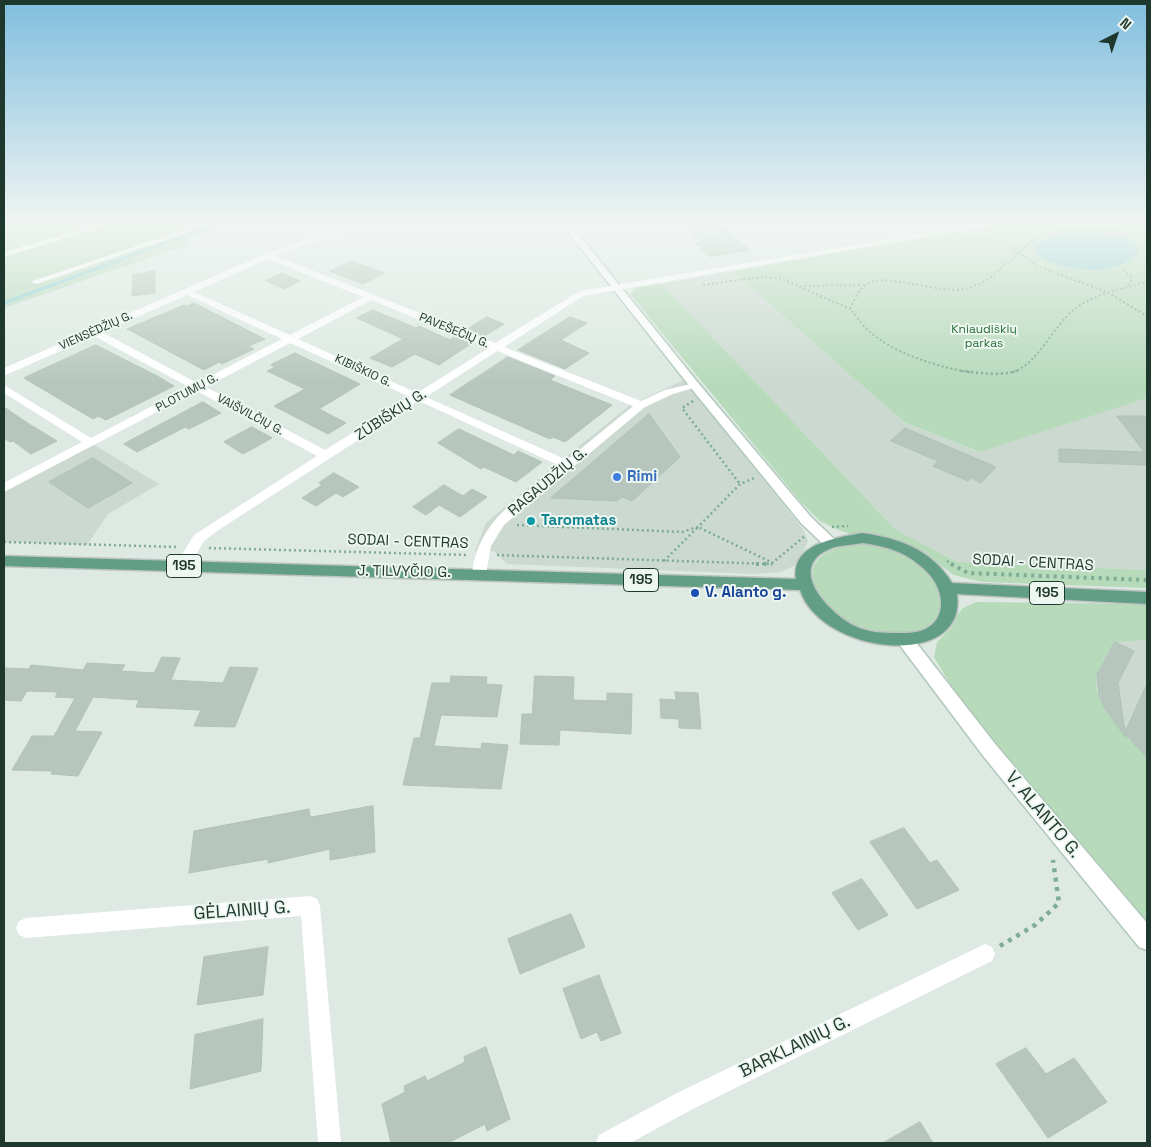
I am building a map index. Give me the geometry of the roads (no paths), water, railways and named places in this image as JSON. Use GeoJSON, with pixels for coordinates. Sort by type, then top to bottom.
{"type":"FeatureCollection","features":[{"type":"Feature","properties":{"kind":"main road"},"geometry":{"type":"LineString","coordinates":[[608,278],[806,520],[830,543]]}},
{"type":"Feature","properties":{"kind":"main road"},"geometry":{"type":"LineString","coordinates":[[862,538],[899,546],[929,564],[940,576],[947,588],[950,606],[943,622],[927,634],[905,640],[872,638],[840,626],[814,606],[804,584],[803,571],[808,559],[817,550],[830,543],[862,538]]}},
{"type":"Feature","properties":{"kind":"main road","name":"J. TILVYČIO G."},"geometry":{"type":"LineString","coordinates":[[4,561],[804,584]]}},
{"type":"Feature","properties":{"kind":"main road","name":"195"},"geometry":{"type":"LineString","coordinates":[[947,588],[1147,598]]}},
{"type":"Feature","properties":{"kind":"main road","name":"V. ALANTO G."},"geometry":{"type":"LineString","coordinates":[[905,640],[990,751],[1147,939]]}},
{"type":"Feature","properties":{"kind":"street"},"geometry":{"type":"LineString","coordinates":[[34,282],[47,278]]}},
{"type":"Feature","properties":{"kind":"street","name":"VIENSĖDŽIŲ G."},"geometry":{"type":"LineString","coordinates":[[4,372],[218,278]]}},
{"type":"Feature","properties":{"kind":"street","name":"PAVEŠEČIŲ G."},"geometry":{"type":"LineString","coordinates":[[322,278],[641,405]]}},
{"type":"Feature","properties":{"kind":"street","name":"ZŪBIŠKIŲ G."},"geometry":{"type":"LineString","coordinates":[[182,566],[191,547],[199,538],[215,526],[580,294],[678,278]]}},
{"type":"Feature","properties":{"kind":"street","name":"KIBIŠKIO G."},"geometry":{"type":"LineString","coordinates":[[186,291],[568,465]]}},
{"type":"Feature","properties":{"kind":"street","name":"PLOTUMŲ G."},"geometry":{"type":"LineString","coordinates":[[4,488],[370,297]]}},
{"type":"Feature","properties":{"kind":"street","name":"VAIŠVILČIŲ G."},"geometry":{"type":"LineString","coordinates":[[94,332],[327,456]]}},
{"type":"Feature","properties":{"kind":"street"},"geometry":{"type":"LineString","coordinates":[[641,405],[669,392],[695,386]]}},
{"type":"Feature","properties":{"kind":"street"},"geometry":{"type":"LineString","coordinates":[[4,388],[91,443]]}},
{"type":"Feature","properties":{"kind":"street","name":"RAGAUDŽIŲ G."},"geometry":{"type":"LineString","coordinates":[[479,574],[481,555],[486,538],[499,522],[641,405]]}},
{"type":"Feature","properties":{"kind":"street","name":"GĖLAINIŲ G."},"geometry":{"type":"LineString","coordinates":[[26,928],[310,906],[330,1143]]}},
{"type":"Feature","properties":{"kind":"street","name":"BARKLAINIŲ G."},"geometry":{"type":"LineString","coordinates":[[607,1143],[683,1102],[985,954]]}},
{"type":"Feature","properties":{"kind":"waterway"},"geometry":{"type":"LineString","coordinates":[[4,303],[72,278]]}},
{"type":"Feature","properties":{"kind":"place","name":"Rimi"},"geometry":{"type":"Point","coordinates":[617,477]}},
{"type":"Feature","properties":{"kind":"place","name":"Taromatas"},"geometry":{"type":"Point","coordinates":[531,521]}},
{"type":"Feature","properties":{"kind":"place","name":"V. Alanto g."},"geometry":{"type":"Point","coordinates":[695,593]}},
{"type":"Feature","properties":{"kind":"park label","name":"Kniaudiškių parkas"},"geometry":{"type":"Point","coordinates":[984,337]}}]}
